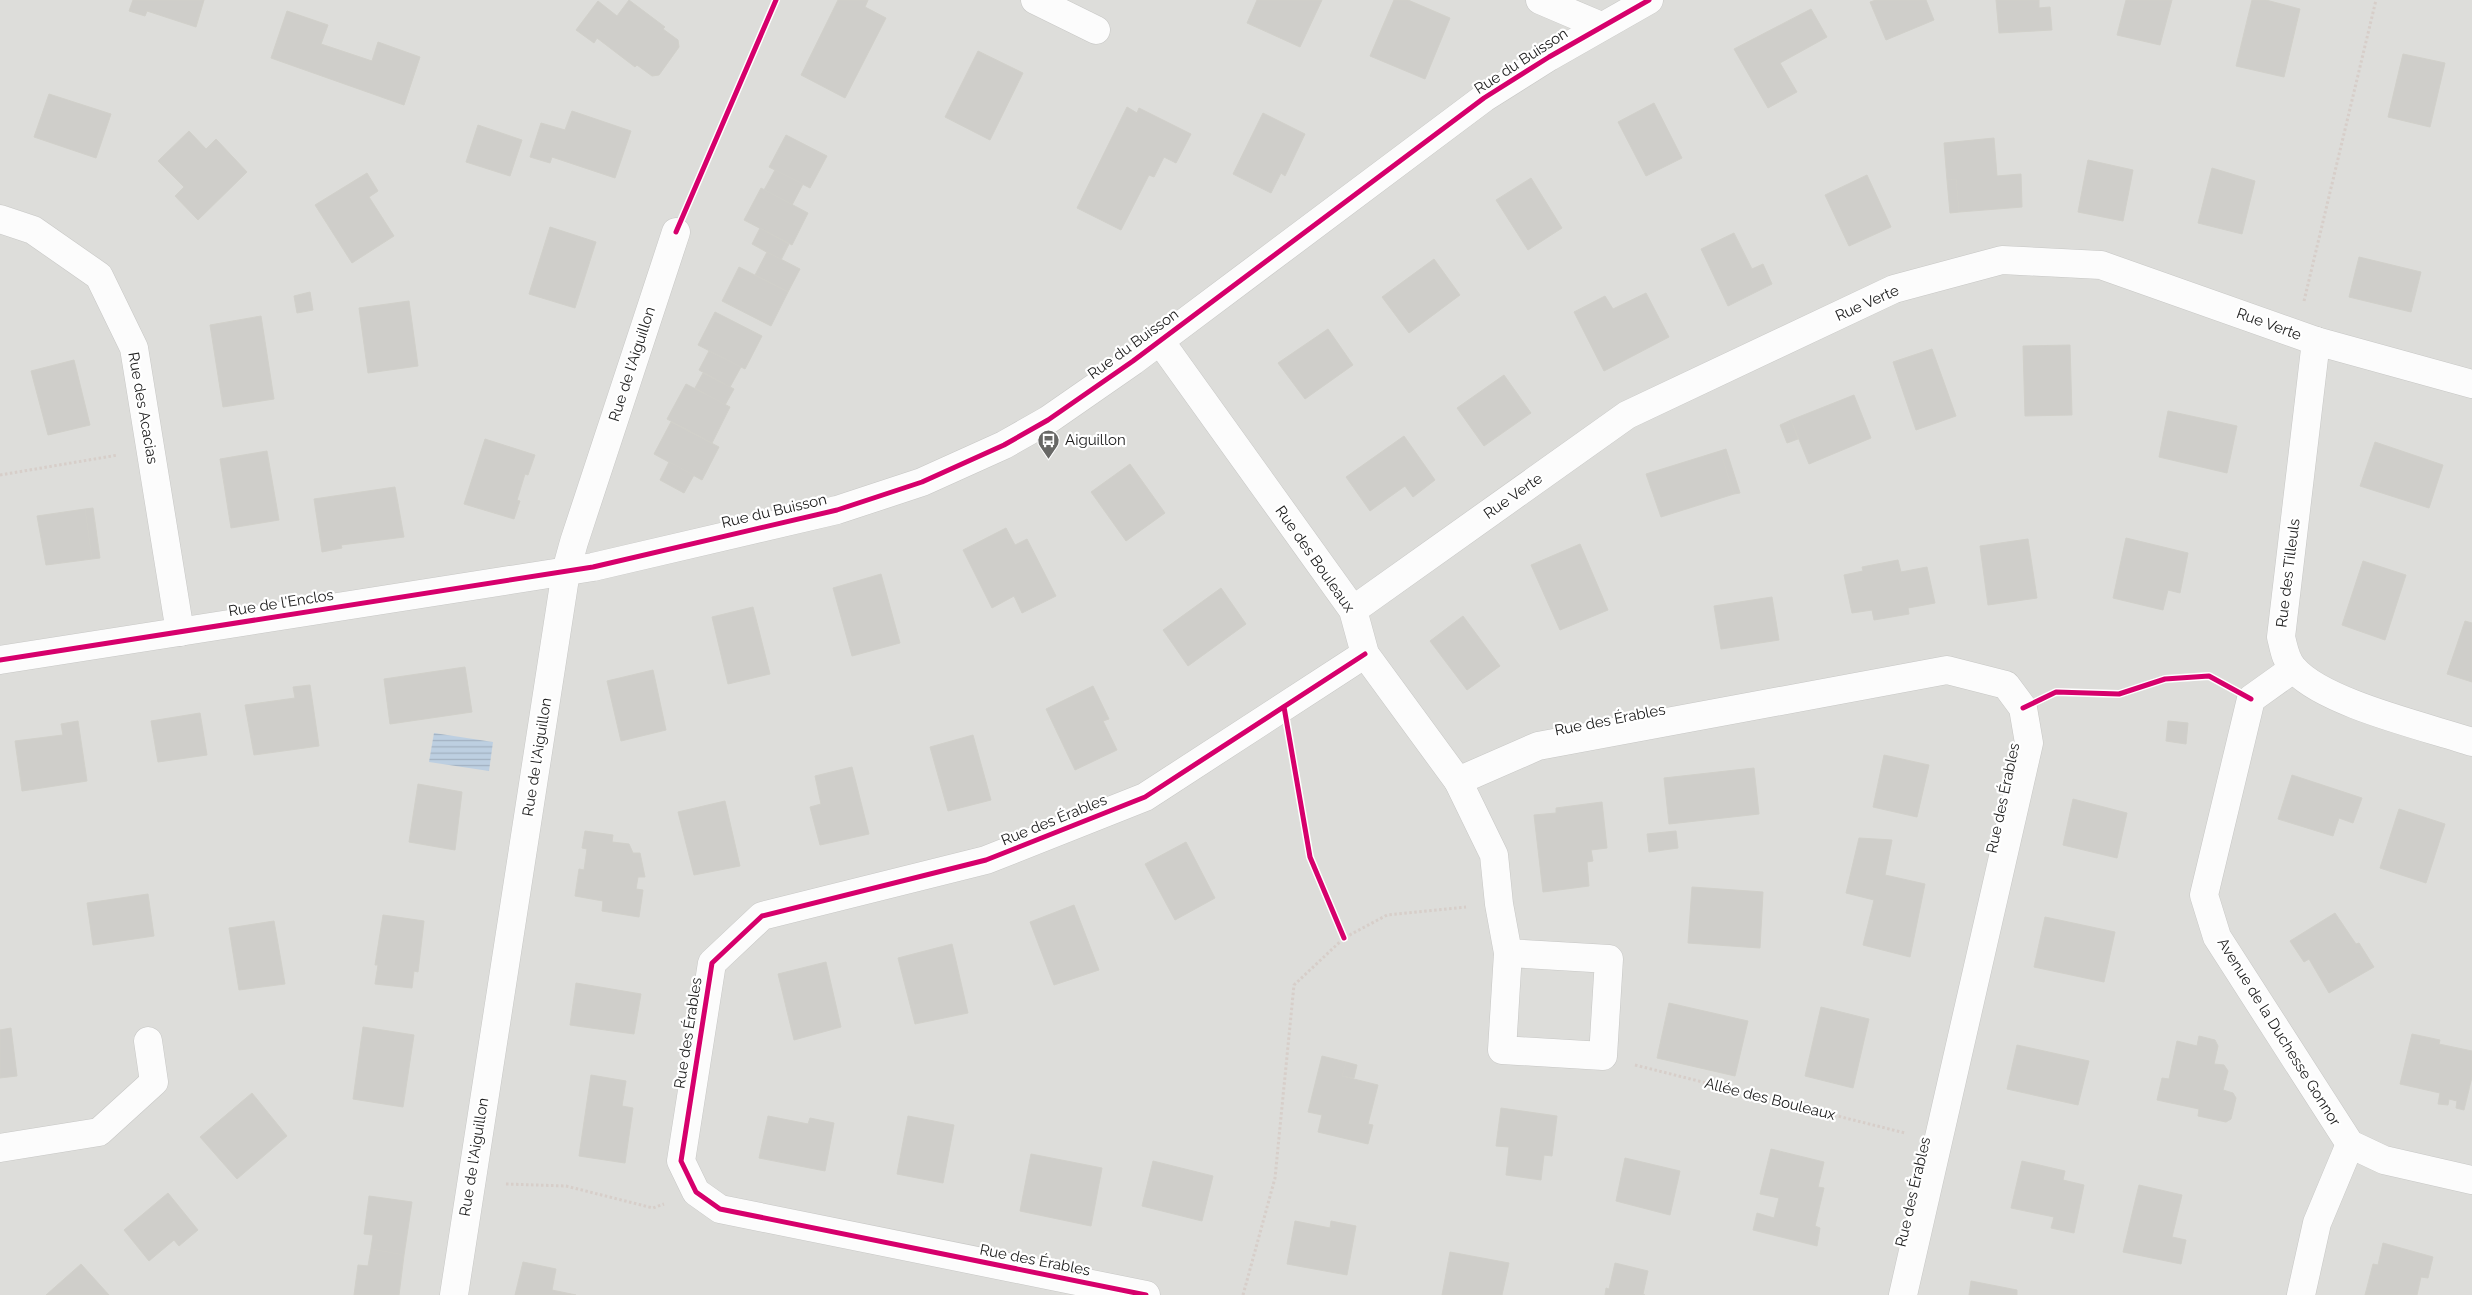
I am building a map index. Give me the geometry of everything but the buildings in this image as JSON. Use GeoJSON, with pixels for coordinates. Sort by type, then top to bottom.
{"type":"FeatureCollection","features":[{"type":"Feature","properties":{"kind":"street"},"geometry":{"type":"LineString","coordinates":[[1035,0],[1096,30]]}},
{"type":"Feature","properties":{"kind":"street"},"geometry":{"type":"LineString","coordinates":[[1540,0],[1601,26]]}},
{"type":"Feature","properties":{"kind":"street","name":"Rue du Buisson"},"geometry":{"type":"LineString","coordinates":[[566,571],[593,567],[837,510],[922,482],[1004,445],[1048,420],[1160,341],[1484,98],[1601,26],[1649,0]]}},
{"type":"Feature","properties":{"kind":"street","name":"Rue des Acacias"},"geometry":{"type":"LineString","coordinates":[[0,219],[33,230],[99,276],[134,348],[180,632]]}},
{"type":"Feature","properties":{"kind":"street","name":"Rue de l'Aiguillon"},"geometry":{"type":"LineString","coordinates":[[454,1295],[566,571],[577,532],[676,232]]}},
{"type":"Feature","properties":{"kind":"street","name":"Rue Verte"},"geometry":{"type":"LineString","coordinates":[[1353,610],[1627,415],[1894,289],[2002,260],[2101,266],[2306,337],[2472,384]]}},
{"type":"Feature","properties":{"kind":"street","name":"Rue des Tilleuls"},"geometry":{"type":"LineString","coordinates":[[2306,337],[2281,636],[2285,655],[2293,669],[2315,687],[2336,698],[2472,742]]}},
{"type":"Feature","properties":{"kind":"street","name":"Rue des Bouleaux"},"geometry":{"type":"LineString","coordinates":[[1160,341],[1353,610],[1365,654],[1458,781],[1494,855],[1499,904],[1508,953],[1502,1050],[1603,1056]]}},
{"type":"Feature","properties":{"kind":"street","name":"Rue de l'Enclos"},"geometry":{"type":"LineString","coordinates":[[0,660],[566,571]]}},
{"type":"Feature","properties":{"kind":"street","name":"Rue des Érables"},"geometry":{"type":"LineString","coordinates":[[1146,1295],[720,1209],[696,1192],[681,1161],[712,963],[762,916],[986,860],[1145,797],[1365,654]]}},
{"type":"Feature","properties":{"kind":"street","name":"Avenue de la Duchesse Gonnor"},"geometry":{"type":"LineString","coordinates":[[2293,669],[2251,699],[2204,895],[2217,937],[2350,1144]]}},
{"type":"Feature","properties":{"kind":"street","name":"Rue des Érables"},"geometry":{"type":"LineString","coordinates":[[1458,781],[1538,746],[1947,670],[2006,685],[2023,708],[2029,743],[1902,1295]]}},
{"type":"Feature","properties":{"kind":"street"},"geometry":{"type":"LineString","coordinates":[[1508,953],[1609,960],[1603,1056]]}},
{"type":"Feature","properties":{"kind":"street"},"geometry":{"type":"LineString","coordinates":[[0,1148],[99,1132],[154,1082],[148,1041]]}},
{"type":"Feature","properties":{"kind":"street"},"geometry":{"type":"LineString","coordinates":[[2301,1295],[2317,1223],[2350,1144],[2384,1160],[2472,1180]]}},
{"type":"Feature","properties":{"kind":"path"},"geometry":{"type":"LineString","coordinates":[[2306,337],[2376,0]]}},
{"type":"Feature","properties":{"kind":"path"},"geometry":{"type":"LineString","coordinates":[[0,475],[151,449]]}},
{"type":"Feature","properties":{"kind":"path"},"geometry":{"type":"LineString","coordinates":[[1243,1295],[1275,1178],[1294,985],[1344,938],[1387,915],[1499,904]]}},
{"type":"Feature","properties":{"kind":"path"},"geometry":{"type":"LineString","coordinates":[[470,1182],[566,1186],[653,1208],[696,1192]]}},
{"type":"Feature","properties":{"kind":"shaded area"},"geometry":{"type":"Polygon","coordinates":[[[0,0],[2472,0],[2472,1295],[0,1295],[0,0]]]}},
{"type":"Feature","properties":{"kind":"water"},"geometry":{"type":"Polygon","coordinates":[[[434,733],[493,742],[489,771],[429,762],[434,733]]]}},
{"type":"Feature","properties":{"kind":"cycle path"},"geometry":{"type":"LineString","coordinates":[[676,232],[776,0]]}},
{"type":"Feature","properties":{"kind":"cycle path"},"geometry":{"type":"LineString","coordinates":[[0,660],[593,567],[837,510],[922,482],[1004,445],[1048,420],[1133,361],[1484,98],[1549,57],[1649,0]]}},
{"type":"Feature","properties":{"kind":"cycle path"},"geometry":{"type":"LineString","coordinates":[[1146,1295],[720,1209],[696,1192],[681,1161],[712,963],[762,916],[986,860],[1145,797],[1365,654]]}},
{"type":"Feature","properties":{"kind":"cycle path"},"geometry":{"type":"LineString","coordinates":[[2023,708],[2056,692],[2119,694],[2165,679],[2209,676],[2251,699]]}},
{"type":"Feature","properties":{"kind":"cycle path"},"geometry":{"type":"LineString","coordinates":[[1284,707],[1310,857],[1344,938]]}},
{"type":"Feature","properties":{"kind":"place","name":"Aiguillon"},"geometry":{"type":"Point","coordinates":[1049,459]}}]}
